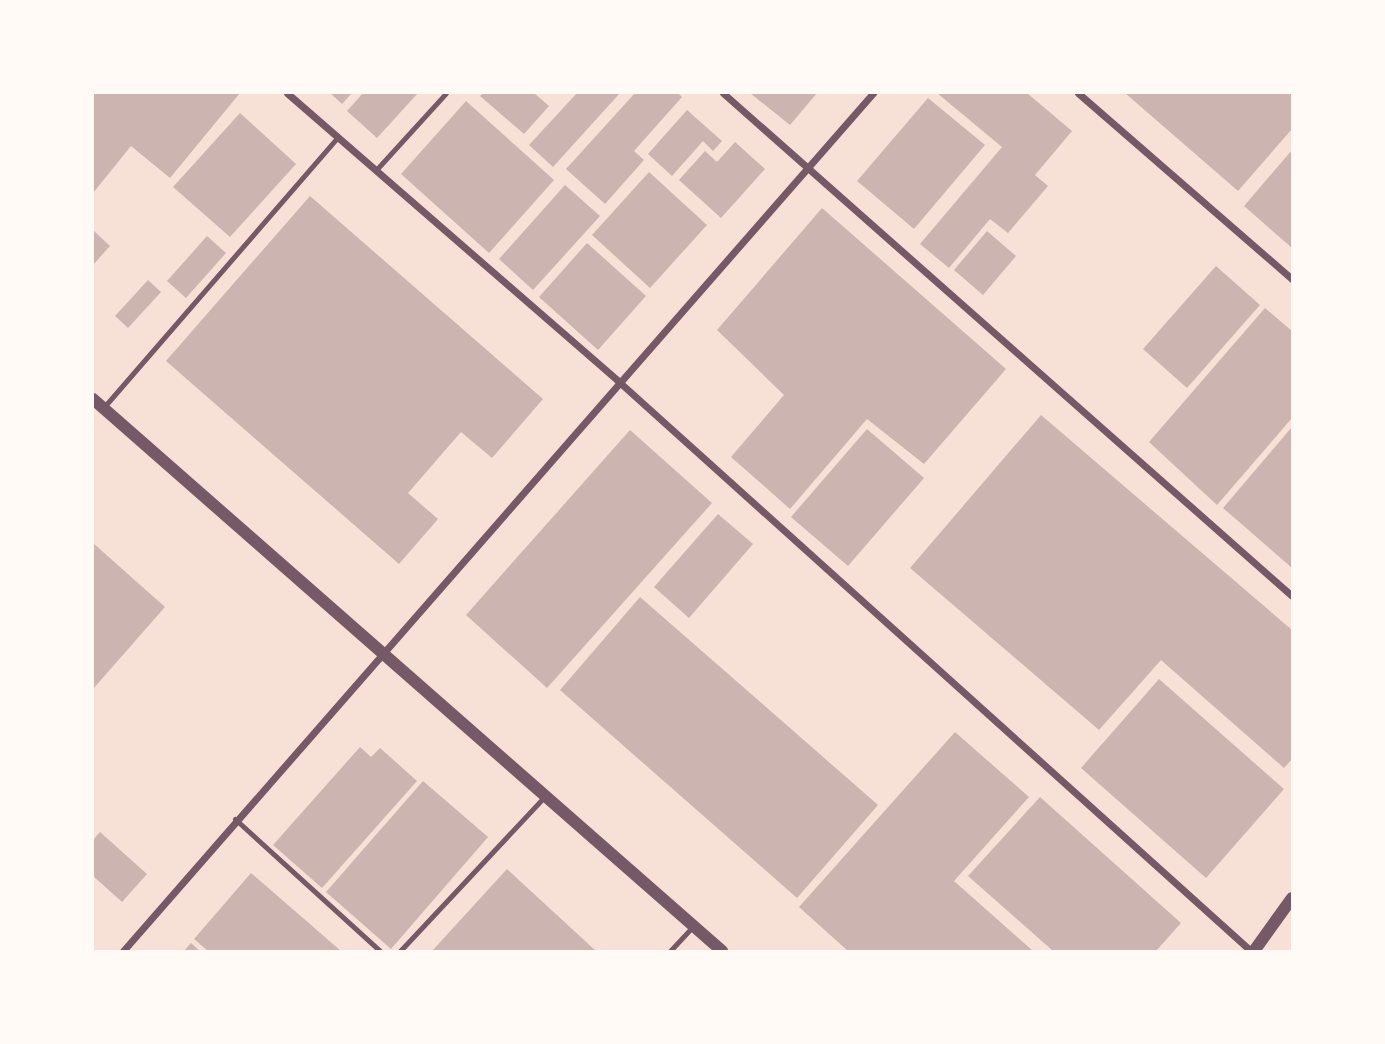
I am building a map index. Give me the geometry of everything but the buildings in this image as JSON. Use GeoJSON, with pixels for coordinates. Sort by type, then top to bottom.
{"type":"FeatureCollection","features":[{"type":"Feature","properties":{"kind":"street"},"geometry":{"type":"LineString","coordinates":[[287,93],[617,380],[1252,951],[1292,898]]}},
{"type":"Feature","properties":{"kind":"street"},"geometry":{"type":"LineString","coordinates":[[723,93],[1292,596]]}},
{"type":"Feature","properties":{"kind":"street"},"geometry":{"type":"LineString","coordinates":[[122,951],[617,380],[873,93]]}},
{"type":"Feature","properties":{"kind":"street"},"geometry":{"type":"LineString","coordinates":[[1078,93],[1292,279]]}},
{"type":"Feature","properties":{"kind":"street"},"geometry":{"type":"LineString","coordinates":[[93,399],[722,951]]}},
{"type":"Feature","properties":{"kind":"lane"},"geometry":{"type":"LineString","coordinates":[[376,170],[446,93]]}},
{"type":"Feature","properties":{"kind":"lane"},"geometry":{"type":"LineString","coordinates":[[104,408],[338,137]]}},
{"type":"Feature","properties":{"kind":"lane"},"geometry":{"type":"LineString","coordinates":[[400,951],[544,797]]}},
{"type":"Feature","properties":{"kind":"lane"},"geometry":{"type":"LineString","coordinates":[[235,820],[380,951]]}},
{"type":"Feature","properties":{"kind":"lane"},"geometry":{"type":"LineString","coordinates":[[670,951],[693,926]]}}]}
